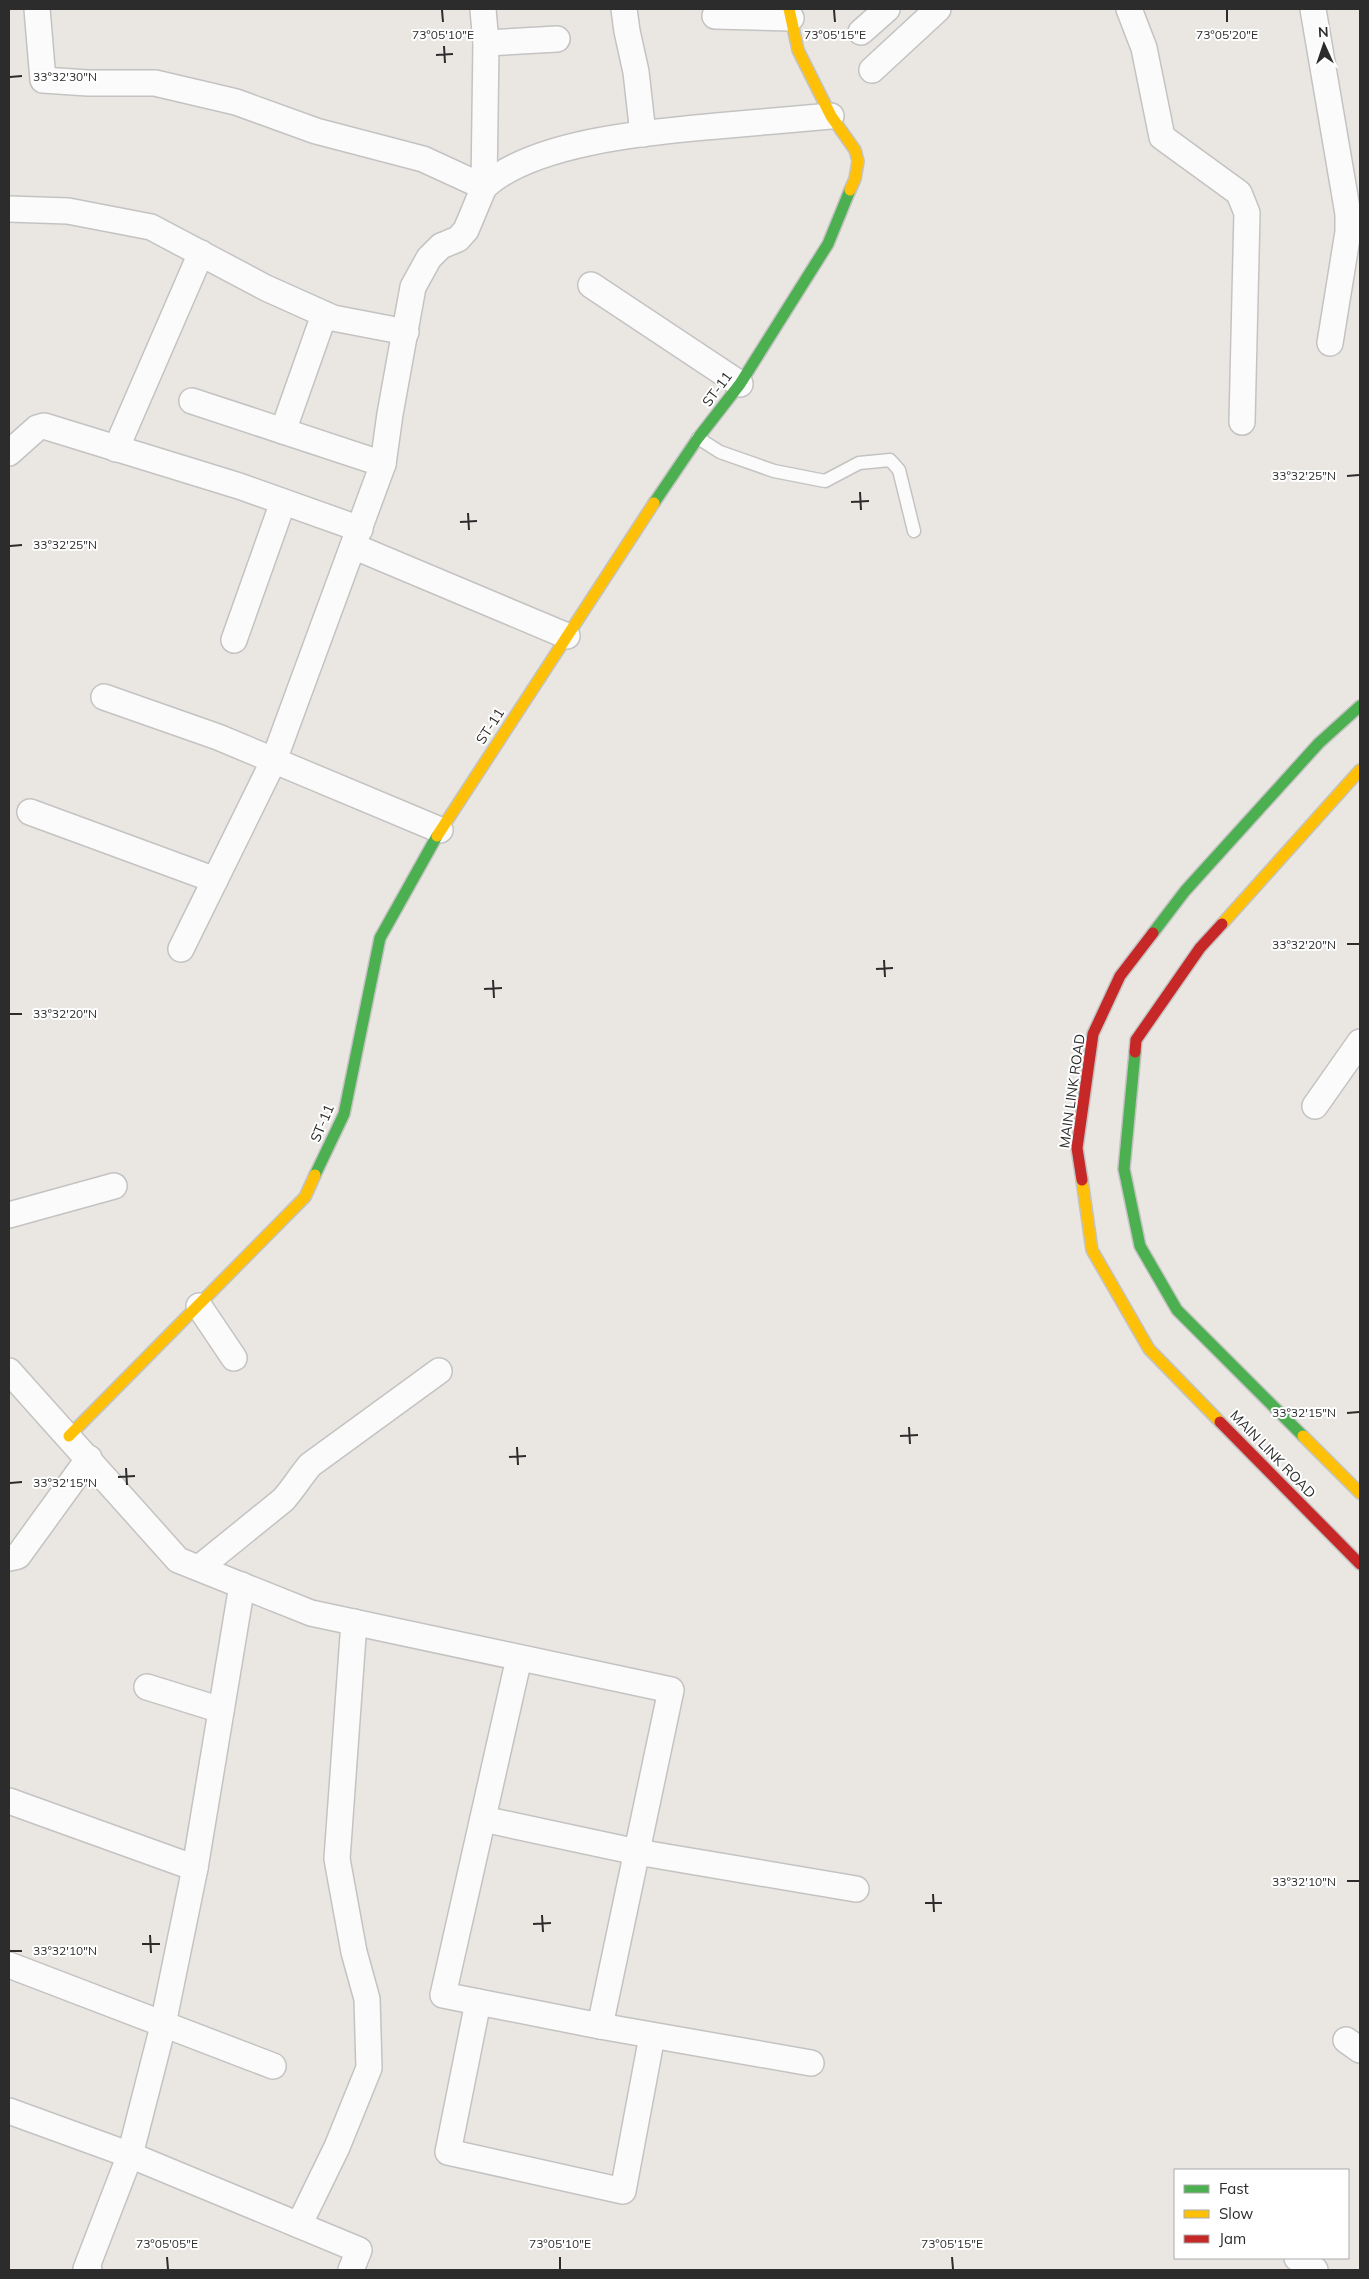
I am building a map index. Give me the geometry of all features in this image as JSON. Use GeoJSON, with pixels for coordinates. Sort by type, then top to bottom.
{"type":"FeatureCollection","features":[{"type":"Feature","properties":{"kind":"street"},"geometry":{"type":"LineString","coordinates":[[37,9],[43,80],[155,84],[236,102],[316,131],[422,158],[484,187]]}},
{"type":"Feature","properties":{"kind":"street"},"geometry":{"type":"LineString","coordinates":[[181,949],[274,760],[384,464],[390,414],[413,286],[425,265],[441,246],[458,239],[466,230],[484,187],[486,44],[483,9]]}},
{"type":"Feature","properties":{"kind":"street"},"geometry":{"type":"LineString","coordinates":[[624,9],[636,72],[643,134]]}},
{"type":"Feature","properties":{"kind":"street"},"geometry":{"type":"LineString","coordinates":[[861,32],[887,9]]}},
{"type":"Feature","properties":{"kind":"street"},"geometry":{"type":"LineString","coordinates":[[872,70],[938,9]]}},
{"type":"Feature","properties":{"kind":"street"},"geometry":{"type":"LineString","coordinates":[[1129,9],[1144,48],[1162,137],[1240,193],[1247,214],[1242,422]]}},
{"type":"Feature","properties":{"kind":"street"},"geometry":{"type":"LineString","coordinates":[[1313,9],[1348,214],[1348,232],[1330,343]]}},
{"type":"Feature","properties":{"kind":"street"},"geometry":{"type":"LineString","coordinates":[[715,16],[790,13]]}},
{"type":"Feature","properties":{"kind":"street","name":"ST-11"},"geometry":{"type":"LineString","coordinates":[[69,1436],[305,1197],[344,1114],[380,938],[440,830],[698,438],[740,384],[828,244],[854,179],[858,161],[855,150],[831,116],[798,50],[790,13]]}},
{"type":"Feature","properties":{"kind":"street"},"geometry":{"type":"LineString","coordinates":[[486,44],[557,39]]}},
{"type":"Feature","properties":{"kind":"street"},"geometry":{"type":"LineString","coordinates":[[484,187],[497,174],[562,148],[643,134],[831,116]]}},
{"type":"Feature","properties":{"kind":"street"},"geometry":{"type":"LineString","coordinates":[[9,209],[68,212],[151,227],[266,288],[324,315],[406,332]]}},
{"type":"Feature","properties":{"kind":"street"},"geometry":{"type":"LineString","coordinates":[[116,449],[201,253]]}},
{"type":"Feature","properties":{"kind":"street"},"geometry":{"type":"LineString","coordinates":[[591,285],[740,384]]}},
{"type":"Feature","properties":{"kind":"street"},"geometry":{"type":"LineString","coordinates":[[282,431],[324,315]]}},
{"type":"Feature","properties":{"kind":"street"},"geometry":{"type":"LineString","coordinates":[[192,401],[384,464]]}},
{"type":"Feature","properties":{"kind":"street"},"geometry":{"type":"LineString","coordinates":[[9,454],[37,428],[44,426],[239,486],[283,502],[567,636]]}},
{"type":"Feature","properties":{"kind":"street"},"geometry":{"type":"LineString","coordinates":[[234,640],[283,502]]}},
{"type":"Feature","properties":{"kind":"street"},"geometry":{"type":"LineString","coordinates":[[104,697],[218,737],[440,830]]}},
{"type":"Feature","properties":{"kind":"street","name":"MAIN LINK ROAD"},"geometry":{"type":"LineString","coordinates":[[1360,706],[1319,743],[1184,891],[1120,976],[1093,1034],[1077,1148],[1092,1250],[1149,1348],[1360,1564]]}},
{"type":"Feature","properties":{"kind":"street"},"geometry":{"type":"LineString","coordinates":[[1360,770],[1200,948],[1136,1040],[1124,1169],[1140,1246],[1176,1310],[1360,1493]]}},
{"type":"Feature","properties":{"kind":"street"},"geometry":{"type":"LineString","coordinates":[[30,812],[215,880]]}},
{"type":"Feature","properties":{"kind":"street"},"geometry":{"type":"LineString","coordinates":[[1315,1106],[1360,1042]]}},
{"type":"Feature","properties":{"kind":"street"},"geometry":{"type":"LineString","coordinates":[[9,1215],[114,1186]]}},
{"type":"Feature","properties":{"kind":"street"},"geometry":{"type":"LineString","coordinates":[[199,1306],[234,1358]]}},
{"type":"Feature","properties":{"kind":"street"},"geometry":{"type":"LineString","coordinates":[[199,1568],[284,1500],[294,1488],[296,1481],[310,1465],[440,1370]]}},
{"type":"Feature","properties":{"kind":"street"},"geometry":{"type":"LineString","coordinates":[[9,1371],[89,1458],[178,1560],[311,1613],[672,1690],[600,2026]]}},
{"type":"Feature","properties":{"kind":"street"},"geometry":{"type":"LineString","coordinates":[[9,1558],[18,1556],[89,1458]]}},
{"type":"Feature","properties":{"kind":"street"},"geometry":{"type":"LineString","coordinates":[[89,2270],[86,2269],[130,2155],[163,2023],[195,1868],[242,1585]]}},
{"type":"Feature","properties":{"kind":"street"},"geometry":{"type":"LineString","coordinates":[[299,2225],[337,2147],[369,2068],[367,1999],[354,1952],[337,1859],[354,1622]]}},
{"type":"Feature","properties":{"kind":"street"},"geometry":{"type":"LineString","coordinates":[[520,1658],[443,1995],[652,2036],[811,2063]]}},
{"type":"Feature","properties":{"kind":"street"},"geometry":{"type":"LineString","coordinates":[[147,1687],[221,1710]]}},
{"type":"Feature","properties":{"kind":"street"},"geometry":{"type":"LineString","coordinates":[[9,1800],[195,1868]]}},
{"type":"Feature","properties":{"kind":"street"},"geometry":{"type":"LineString","coordinates":[[483,1819],[637,1852],[856,1889]]}},
{"type":"Feature","properties":{"kind":"street"},"geometry":{"type":"LineString","coordinates":[[9,1964],[273,2066]]}},
{"type":"Feature","properties":{"kind":"street"},"geometry":{"type":"LineString","coordinates":[[478,2002],[448,2152],[623,2191],[652,2036]]}},
{"type":"Feature","properties":{"kind":"street"},"geometry":{"type":"LineString","coordinates":[[9,2111],[130,2155],[360,2250],[351,2270]]}},
{"type":"Feature","properties":{"kind":"street"},"geometry":{"type":"LineString","coordinates":[[1298,2259],[1315,2270]]}},
{"type":"Feature","properties":{"kind":"lane"},"geometry":{"type":"LineString","coordinates":[[698,438],[720,452],[774,471],[825,481],[859,463],[890,460],[898,470],[914,530]]}},
{"type":"Feature","properties":{"kind":"traffic: fast"},"geometry":{"type":"LineString","coordinates":[[654,503],[698,438],[740,384],[828,244],[850,190]]}},
{"type":"Feature","properties":{"kind":"traffic: fast"},"geometry":{"type":"LineString","coordinates":[[1153,933],[1185,891],[1319,743],[1360,706]]}},
{"type":"Feature","properties":{"kind":"traffic: fast"},"geometry":{"type":"LineString","coordinates":[[315,1175],[344,1114],[380,938],[437,836]]}},
{"type":"Feature","properties":{"kind":"traffic: fast"},"geometry":{"type":"LineString","coordinates":[[1135,1052],[1124,1169],[1140,1246],[1177,1310],[1303,1436]]}},
{"type":"Feature","properties":{"kind":"traffic: slow"},"geometry":{"type":"LineString","coordinates":[[789,9],[798,50],[831,116],[855,150],[858,161],[855,179],[850,190]]}},
{"type":"Feature","properties":{"kind":"traffic: slow"},"geometry":{"type":"LineString","coordinates":[[437,836],[654,503]]}},
{"type":"Feature","properties":{"kind":"traffic: slow"},"geometry":{"type":"LineString","coordinates":[[1222,924],[1360,770]]}},
{"type":"Feature","properties":{"kind":"traffic: slow"},"geometry":{"type":"LineString","coordinates":[[69,1436],[305,1197],[315,1175]]}},
{"type":"Feature","properties":{"kind":"traffic: slow"},"geometry":{"type":"LineString","coordinates":[[1082,1180],[1092,1250],[1149,1349],[1220,1422]]}},
{"type":"Feature","properties":{"kind":"traffic: slow"},"geometry":{"type":"LineString","coordinates":[[1303,1436],[1360,1493]]}},
{"type":"Feature","properties":{"kind":"traffic: jam"},"geometry":{"type":"LineString","coordinates":[[1135,1052],[1136,1040],[1200,948],[1222,924]]}},
{"type":"Feature","properties":{"kind":"traffic: jam"},"geometry":{"type":"LineString","coordinates":[[1082,1180],[1077,1148],[1093,1034],[1120,976],[1153,933]]}},
{"type":"Feature","properties":{"kind":"traffic: jam"},"geometry":{"type":"LineString","coordinates":[[1220,1422],[1360,1564]]}}]}
